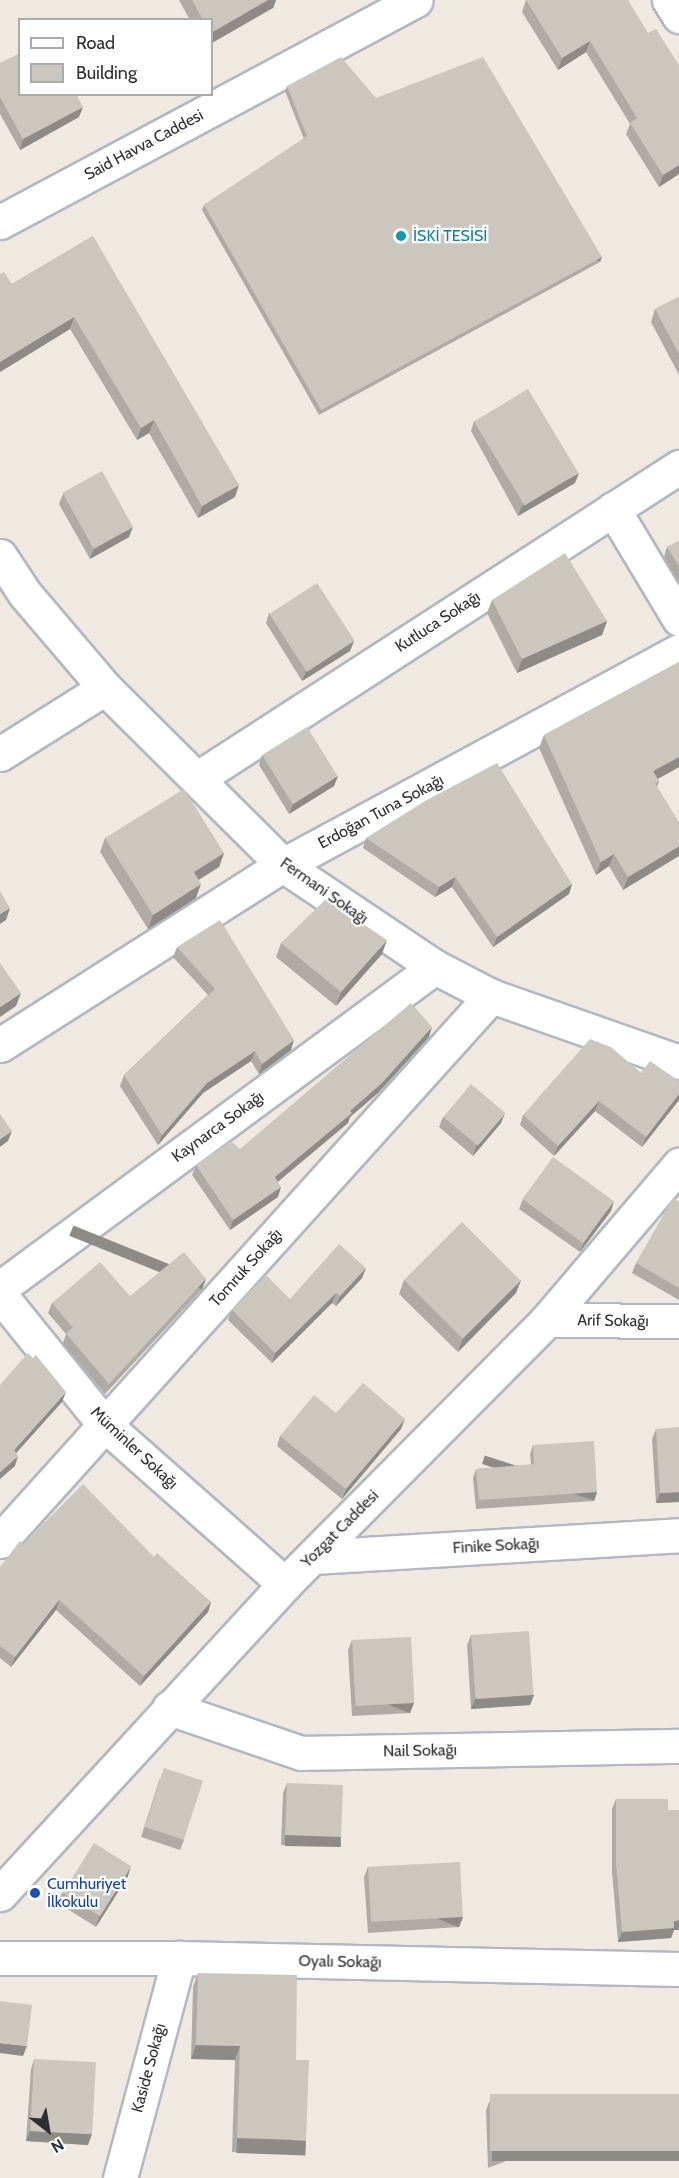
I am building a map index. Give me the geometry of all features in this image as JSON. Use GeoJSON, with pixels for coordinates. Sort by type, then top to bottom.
{"type":"FeatureCollection","features":[{"type":"Feature","properties":{"kind":"street","name":"Said Havva Caddesi"},"geometry":{"type":"LineString","coordinates":[[0,222],[415,0]]}},
{"type":"Feature","properties":{"kind":"street"},"geometry":{"type":"LineString","coordinates":[[669,0],[679,16]]}},
{"type":"Feature","properties":{"kind":"street","name":"Kutluca Sokağı"},"geometry":{"type":"LineString","coordinates":[[198,778],[679,467]]}},
{"type":"Feature","properties":{"kind":"street"},"geometry":{"type":"LineString","coordinates":[[613,509],[679,619]]}},
{"type":"Feature","properties":{"kind":"street","name":"Fermani Sokağı"},"geometry":{"type":"LineString","coordinates":[[0,556],[25,594],[105,688],[198,778],[282,865],[435,967],[491,996],[679,1062]]}},
{"type":"Feature","properties":{"kind":"street","name":"Erdoğan Tuna Sokağı"},"geometry":{"type":"LineString","coordinates":[[0,1045],[282,865],[679,651]]}},
{"type":"Feature","properties":{"kind":"street"},"geometry":{"type":"LineString","coordinates":[[0,754],[105,688]]}},
{"type":"Feature","properties":{"kind":"street","name":"Kaynarca Sokağı"},"geometry":{"type":"LineString","coordinates":[[0,1288],[435,967]]}},
{"type":"Feature","properties":{"kind":"street","name":"Tomruk Sokağı"},"geometry":{"type":"LineString","coordinates":[[0,1541],[491,996]]}},
{"type":"Feature","properties":{"kind":"street","name":"Yozgat Caddesi"},"geometry":{"type":"LineString","coordinates":[[0,1894],[285,1584],[547,1320],[679,1165]]}},
{"type":"Feature","properties":{"kind":"street","name":"Müminler Sokağı"},"geometry":{"type":"LineString","coordinates":[[0,1295],[105,1425],[285,1584]]}},
{"type":"Feature","properties":{"kind":"street","name":"Arif Sokağı"},"geometry":{"type":"LineString","coordinates":[[547,1320],[679,1322]]}},
{"type":"Feature","properties":{"kind":"street","name":"Finike Sokağı"},"geometry":{"type":"LineString","coordinates":[[313,1557],[679,1535]]}},
{"type":"Feature","properties":{"kind":"street","name":"Nail Sokağı"},"geometry":{"type":"LineString","coordinates":[[169,1708],[301,1753],[679,1746]]}},
{"type":"Feature","properties":{"kind":"street","name":"Oyalı Sokağı"},"geometry":{"type":"LineString","coordinates":[[0,1958],[178,1958],[679,1969]]}},
{"type":"Feature","properties":{"kind":"street","name":"Kaside Sokağı"},"geometry":{"type":"LineString","coordinates":[[120,2178],[178,1958]]}},
{"type":"Feature","properties":{"kind":"building"},"geometry":{"type":"Polygon","coordinates":[[[192,0],[268,0],[213,31],[213,18],[202,18],[192,0]]]}},
{"type":"Feature","properties":{"kind":"building"},"geometry":{"type":"Polygon","coordinates":[[[526,0],[628,0],[648,33],[656,29],[679,65],[679,165],[663,175],[630,123],[637,118],[590,41],[562,58],[526,0]]]}},
{"type":"Feature","properties":{"kind":"building"},"geometry":{"type":"Polygon","coordinates":[[[18,54],[18,96],[77,96],[83,107],[23,139],[0,97],[0,63],[18,54]]]}},
{"type":"Feature","properties":{"kind":"building","name":"İSKİ TESİSİ"},"geometry":{"type":"Polygon","coordinates":[[[341,57],[376,98],[483,57],[602,257],[321,410],[204,205],[307,136],[287,86],[341,57]]]}},
{"type":"Feature","properties":{"kind":"building"},"geometry":{"type":"Polygon","coordinates":[[[93,236],[239,485],[202,506],[154,420],[141,428],[74,317],[0,362],[0,274],[4,272],[12,284],[93,236]]]}},
{"type":"Feature","properties":{"kind":"building"},"geometry":{"type":"Polygon","coordinates":[[[679,297],[679,354],[655,309],[679,297]]]}},
{"type":"Feature","properties":{"kind":"building"},"geometry":{"type":"Polygon","coordinates":[[[528,389],[578,473],[524,505],[474,421],[528,389]]]}},
{"type":"Feature","properties":{"kind":"building"},"geometry":{"type":"Polygon","coordinates":[[[102,471],[133,527],[94,549],[63,493],[102,471]]]}},
{"type":"Feature","properties":{"kind":"building"},"geometry":{"type":"Polygon","coordinates":[[[679,541],[679,566],[667,547],[679,541]]]}},
{"type":"Feature","properties":{"kind":"building"},"geometry":{"type":"Polygon","coordinates":[[[565,553],[607,621],[522,659],[492,600],[565,553]]]}},
{"type":"Feature","properties":{"kind":"building"},"geometry":{"type":"Polygon","coordinates":[[[317,583],[355,641],[307,672],[269,614],[317,583]]]}},
{"type":"Feature","properties":{"kind":"building"},"geometry":{"type":"Polygon","coordinates":[[[679,662],[679,757],[653,771],[659,781],[655,783],[679,823],[679,846],[628,877],[614,854],[601,862],[544,735],[679,662]]]}},
{"type":"Feature","properties":{"kind":"building"},"geometry":{"type":"Polygon","coordinates":[[[307,727],[338,776],[293,804],[262,755],[307,727]]]}},
{"type":"Feature","properties":{"kind":"building"},"geometry":{"type":"Polygon","coordinates":[[[497,763],[572,884],[497,937],[455,877],[439,887],[366,838],[425,801],[497,763]]]}},
{"type":"Feature","properties":{"kind":"building"},"geometry":{"type":"Polygon","coordinates":[[[184,789],[224,853],[194,872],[201,884],[153,915],[105,838],[184,789]]]}},
{"type":"Feature","properties":{"kind":"building"},"geometry":{"type":"Polygon","coordinates":[[[0,891],[10,908],[0,914],[0,891]]]}},
{"type":"Feature","properties":{"kind":"building"},"geometry":{"type":"Polygon","coordinates":[[[326,899],[387,940],[341,992],[281,943],[326,899]]]}},
{"type":"Feature","properties":{"kind":"building"},"geometry":{"type":"Polygon","coordinates":[[[220,920],[294,1040],[262,1064],[255,1051],[207,1083],[162,1135],[124,1075],[215,989],[177,947],[220,920]]]}},
{"type":"Feature","properties":{"kind":"building"},"geometry":{"type":"Polygon","coordinates":[[[0,963],[21,993],[0,1007],[0,963]]]}},
{"type":"Feature","properties":{"kind":"building"},"geometry":{"type":"Polygon","coordinates":[[[411,1003],[432,1027],[382,1083],[350,1111],[352,1113],[275,1177],[281,1187],[233,1220],[196,1165],[231,1141],[240,1149],[411,1003]]]}},
{"type":"Feature","properties":{"kind":"building"},"geometry":{"type":"Polygon","coordinates":[[[590,1039],[611,1047],[641,1073],[650,1061],[679,1081],[679,1094],[646,1137],[599,1101],[558,1146],[523,1115],[590,1039]]]}},
{"type":"Feature","properties":{"kind":"building"},"geometry":{"type":"Polygon","coordinates":[[[471,1084],[505,1113],[478,1146],[443,1117],[471,1084]]]}},
{"type":"Feature","properties":{"kind":"building"},"geometry":{"type":"Polygon","coordinates":[[[0,1114],[12,1131],[0,1139],[0,1114]]]}},
{"type":"Feature","properties":{"kind":"building"},"geometry":{"type":"Polygon","coordinates":[[[553,1157],[614,1201],[583,1243],[522,1199],[553,1157]]]}},
{"type":"Feature","properties":{"kind":"building"},"geometry":{"type":"Polygon","coordinates":[[[673,1198],[679,1202],[679,1288],[636,1263],[673,1198]]]}},
{"type":"Feature","properties":{"kind":"building"},"geometry":{"type":"Polygon","coordinates":[[[462,1222],[521,1281],[463,1339],[404,1280],[462,1222]]]}},
{"type":"Feature","properties":{"kind":"building"},"geometry":{"type":"Polygon","coordinates":[[[339,1244],[366,1268],[340,1296],[336,1293],[275,1353],[232,1310],[266,1275],[290,1299],[339,1244]]]}},
{"type":"Feature","properties":{"kind":"building"},"geometry":{"type":"Polygon","coordinates":[[[184,1252],[206,1279],[109,1384],[66,1333],[73,1328],[52,1303],[100,1262],[130,1296],[184,1252]]]}},
{"type":"Feature","properties":{"kind":"building"},"geometry":{"type":"Polygon","coordinates":[[[28,1353],[33,1358],[36,1355],[66,1392],[14,1450],[18,1456],[0,1472],[0,1385],[28,1353]]]}},
{"type":"Feature","properties":{"kind":"building"},"geometry":{"type":"Polygon","coordinates":[[[363,1383],[405,1419],[346,1489],[280,1436],[314,1395],[336,1413],[363,1383]]]}},
{"type":"Feature","properties":{"kind":"building"},"geometry":{"type":"Polygon","coordinates":[[[679,1427],[679,1492],[660,1493],[656,1429],[679,1427]]]}},
{"type":"Feature","properties":{"kind":"building"},"geometry":{"type":"Polygon","coordinates":[[[594,1441],[597,1492],[479,1500],[476,1469],[534,1464],[533,1445],[594,1441]]]}},
{"type":"Feature","properties":{"kind":"building"},"geometry":{"type":"Polygon","coordinates":[[[83,1484],[154,1557],[157,1553],[211,1602],[144,1676],[59,1600],[15,1657],[0,1646],[0,1567],[20,1541],[23,1544],[83,1484]]]}},
{"type":"Feature","properties":{"kind":"building"},"geometry":{"type":"Polygon","coordinates":[[[529,1631],[533,1695],[476,1699],[471,1635],[529,1631]]]}},
{"type":"Feature","properties":{"kind":"building"},"geometry":{"type":"Polygon","coordinates":[[[411,1637],[414,1703],[356,1706],[352,1640],[411,1637]]]}},
{"type":"Feature","properties":{"kind":"building"},"geometry":{"type":"Polygon","coordinates":[[[164,1768],[203,1781],[184,1840],[145,1827],[164,1768]]]}},
{"type":"Feature","properties":{"kind":"building"},"geometry":{"type":"Polygon","coordinates":[[[287,1783],[343,1785],[341,1837],[285,1835],[287,1783]]]}},
{"type":"Feature","properties":{"kind":"building"},"geometry":{"type":"Polygon","coordinates":[[[616,1799],[668,1799],[668,1810],[679,1810],[679,1920],[674,1921],[674,1928],[622,1932],[616,1862],[616,1799]]]}},
{"type":"Feature","properties":{"kind":"building"},"geometry":{"type":"Polygon","coordinates":[[[94,1843],[131,1866],[100,1916],[63,1893],[94,1843]]]}},
{"type":"Feature","properties":{"kind":"building"},"geometry":{"type":"Polygon","coordinates":[[[460,1862],[463,1917],[371,1922],[368,1867],[460,1862]]]}},
{"type":"Feature","properties":{"kind":"building"},"geometry":{"type":"Polygon","coordinates":[[[198,1973],[297,1975],[296,2060],[309,2060],[306,2140],[237,2138],[240,2046],[196,2045],[198,1973]]]}},
{"type":"Feature","properties":{"kind":"building"},"geometry":{"type":"Polygon","coordinates":[[[0,2001],[32,2005],[27,2046],[0,2043],[0,2001]]]}},
{"type":"Feature","properties":{"kind":"building"},"geometry":{"type":"Polygon","coordinates":[[[34,2059],[96,2062],[92,2134],[30,2131],[34,2059]]]}},
{"type":"Feature","properties":{"kind":"building"},"geometry":{"type":"Polygon","coordinates":[[[490,2094],[679,2094],[679,2151],[490,2151],[490,2094]]]}},
{"type":"Feature","properties":{"kind":"place","name":"İSKİ TESİSİ"},"geometry":{"type":"Point","coordinates":[401,236]}},
{"type":"Feature","properties":{"kind":"place","name":"Cumhuriyet İlkokulu"},"geometry":{"type":"Point","coordinates":[35,1893]}}]}
